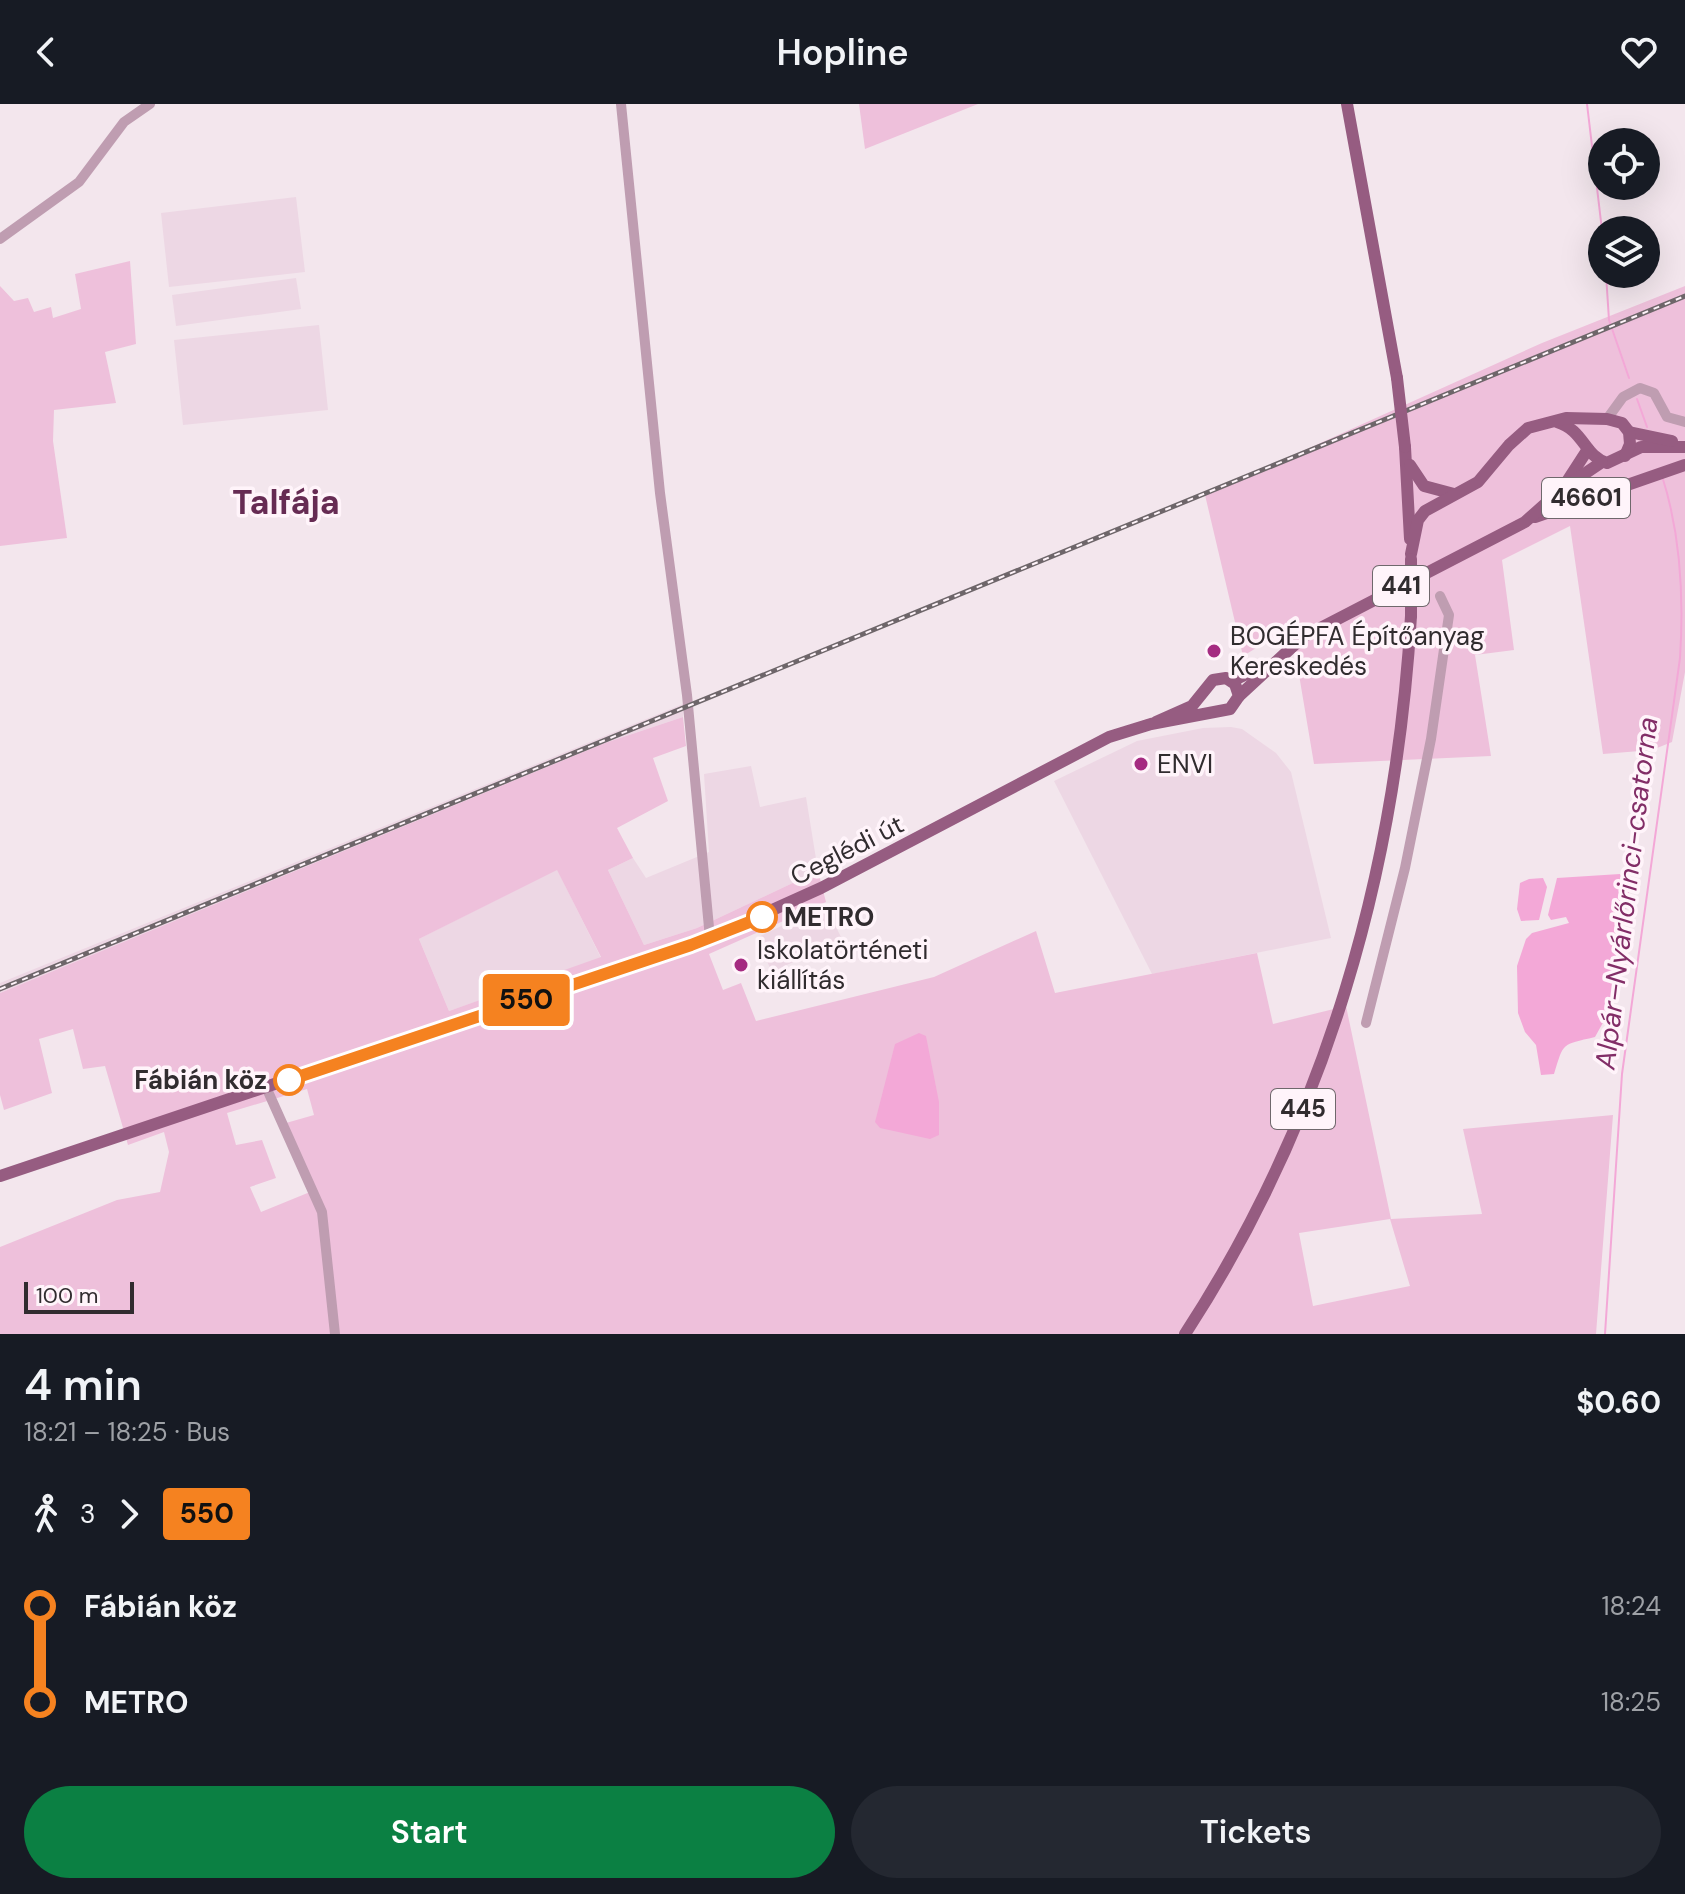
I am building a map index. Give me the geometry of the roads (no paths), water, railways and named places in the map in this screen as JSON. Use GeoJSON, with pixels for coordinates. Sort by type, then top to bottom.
{"type":"FeatureCollection","features":[{"type":"Feature","properties":{"kind":"main road","name":"445"},"geometry":{"type":"LineString","coordinates":[[1185,1334],[1241,1240],[1280,1164],[1347,989],[1368,915],[1392,802],[1411,616],[1406,452],[1397,378],[1347,104]]}},
{"type":"Feature","properties":{"kind":"main road"},"geometry":{"type":"LineString","coordinates":[[1411,556],[1418,520],[1425,511],[1478,482],[1518,435],[1550,421],[1605,419],[1627,429],[1685,445]]}},
{"type":"Feature","properties":{"kind":"main road","name":"441"},"geometry":{"type":"LineString","coordinates":[[1562,489],[1588,447],[1592,427],[1605,419]]}},
{"type":"Feature","properties":{"kind":"main road"},"geometry":{"type":"LineString","coordinates":[[1550,421],[1568,426],[1602,462]]}},
{"type":"Feature","properties":{"kind":"main road"},"geometry":{"type":"LineString","coordinates":[[1625,456],[1630,444],[1627,429]]}},
{"type":"Feature","properties":{"kind":"main road","name":"441"},"geometry":{"type":"LineString","coordinates":[[1218,711],[1233,707],[1239,696],[1303,637],[1525,522],[1562,489],[1602,462],[1617,461],[1641,447],[1685,445]]}},
{"type":"Feature","properties":{"kind":"main road"},"geometry":{"type":"LineString","coordinates":[[1406,452],[1416,478],[1424,486],[1457,494]]}},
{"type":"Feature","properties":{"kind":"main road","name":"46601"},"geometry":{"type":"LineString","coordinates":[[1525,522],[1679,467]]}},
{"type":"Feature","properties":{"kind":"main road"},"geometry":{"type":"LineString","coordinates":[[1409,502],[1457,494]]}},
{"type":"Feature","properties":{"kind":"main road","name":"441"},"geometry":{"type":"LineString","coordinates":[[1205,692],[1213,680],[1232,681],[1280,656]]}},
{"type":"Feature","properties":{"kind":"main road"},"geometry":{"type":"LineString","coordinates":[[1232,681],[1239,696]]}},
{"type":"Feature","properties":{"kind":"main road","name":"Ceglédi út"},"geometry":{"type":"LineString","coordinates":[[0,1176],[710,938],[821,888],[1109,737],[1192,706],[1205,692]]}},
{"type":"Feature","properties":{"kind":"main road"},"geometry":{"type":"LineString","coordinates":[[1205,692],[1208,704],[1218,711]]}},
{"type":"Feature","properties":{"kind":"main road","name":"Ceglédi út"},"geometry":{"type":"LineString","coordinates":[[1156,722],[1218,711]]}},
{"type":"Feature","properties":{"kind":"street"},"geometry":{"type":"LineString","coordinates":[[0,239],[79,182],[124,122],[150,104]]}},
{"type":"Feature","properties":{"kind":"street"},"geometry":{"type":"LineString","coordinates":[[621,104],[660,493],[687,695],[710,938]]}},
{"type":"Feature","properties":{"kind":"street"},"geometry":{"type":"LineString","coordinates":[[1605,419],[1632,390],[1648,389],[1659,399],[1667,417],[1685,422]]}},
{"type":"Feature","properties":{"kind":"street"},"geometry":{"type":"LineString","coordinates":[[1623,397],[1622,415],[1627,429]]}},
{"type":"Feature","properties":{"kind":"street"},"geometry":{"type":"LineString","coordinates":[[1366,1023],[1405,868],[1431,739],[1449,615],[1440,596]]}},
{"type":"Feature","properties":{"kind":"street"},"geometry":{"type":"LineString","coordinates":[[266,1087],[322,1212],[335,1334]]}},
{"type":"Feature","properties":{"kind":"water"},"geometry":{"type":"Polygon","coordinates":[[[1620,874],[1629,891],[1610,1010],[1595,1037],[1566,1046],[1554,1074],[1541,1075],[1536,1045],[1525,1032],[1518,1013],[1517,966],[1526,939],[1532,933],[1569,923],[1566,917],[1551,920],[1548,915],[1557,878],[1620,874]]]}},
{"type":"Feature","properties":{"kind":"water"},"geometry":{"type":"Polygon","coordinates":[[[1543,878],[1547,887],[1539,920],[1521,921],[1517,909],[1520,883],[1543,878]]]}},
{"type":"Feature","properties":{"kind":"water"},"geometry":{"type":"Polygon","coordinates":[[[919,1033],[926,1036],[939,1102],[939,1135],[930,1139],[880,1128],[875,1122],[895,1044],[919,1033]]]}},
{"type":"Feature","properties":{"kind":"waterway","name":"Alpár–Nyárlőrinci-csatorna"},"geometry":{"type":"LineString","coordinates":[[1587,104],[1600,216]]}},
{"type":"Feature","properties":{"kind":"waterway","name":"Alpár–Nyárlőrinci-csatorna"},"geometry":{"type":"LineString","coordinates":[[1607,288],[1609,320],[1629,378]]}},
{"type":"Feature","properties":{"kind":"waterway","name":"Alpár–Nyárlőrinci-csatorna"},"geometry":{"type":"LineString","coordinates":[[1637,399],[1647,427]]}},
{"type":"Feature","properties":{"kind":"waterway","name":"Alpár–Nyárlőrinci-csatorna"},"geometry":{"type":"LineString","coordinates":[[1605,1334],[1622,1074],[1680,658],[1680,566],[1662,476]]}},
{"type":"Feature","properties":{"kind":"railway"},"geometry":{"type":"LineString","coordinates":[[0,989],[1685,296]]}},
{"type":"Feature","properties":{"kind":"place","name":"BOGÉPFA Építőanyag Kereskedés"},"geometry":{"type":"Point","coordinates":[1214,651]}},
{"type":"Feature","properties":{"kind":"place","name":"ENVI"},"geometry":{"type":"Point","coordinates":[1141,764]}},
{"type":"Feature","properties":{"kind":"place","name":"METRO"},"geometry":{"type":"Point","coordinates":[762,917]}},
{"type":"Feature","properties":{"kind":"place","name":"Iskolatörténeti kiállítás"},"geometry":{"type":"Point","coordinates":[741,965]}},
{"type":"Feature","properties":{"kind":"place","name":"Fábián köz"},"geometry":{"type":"Point","coordinates":[289,1080]}},
{"type":"Feature","properties":{"kind":"district","name":"Talfája"},"geometry":{"type":"Point","coordinates":[286,502]}}]}
